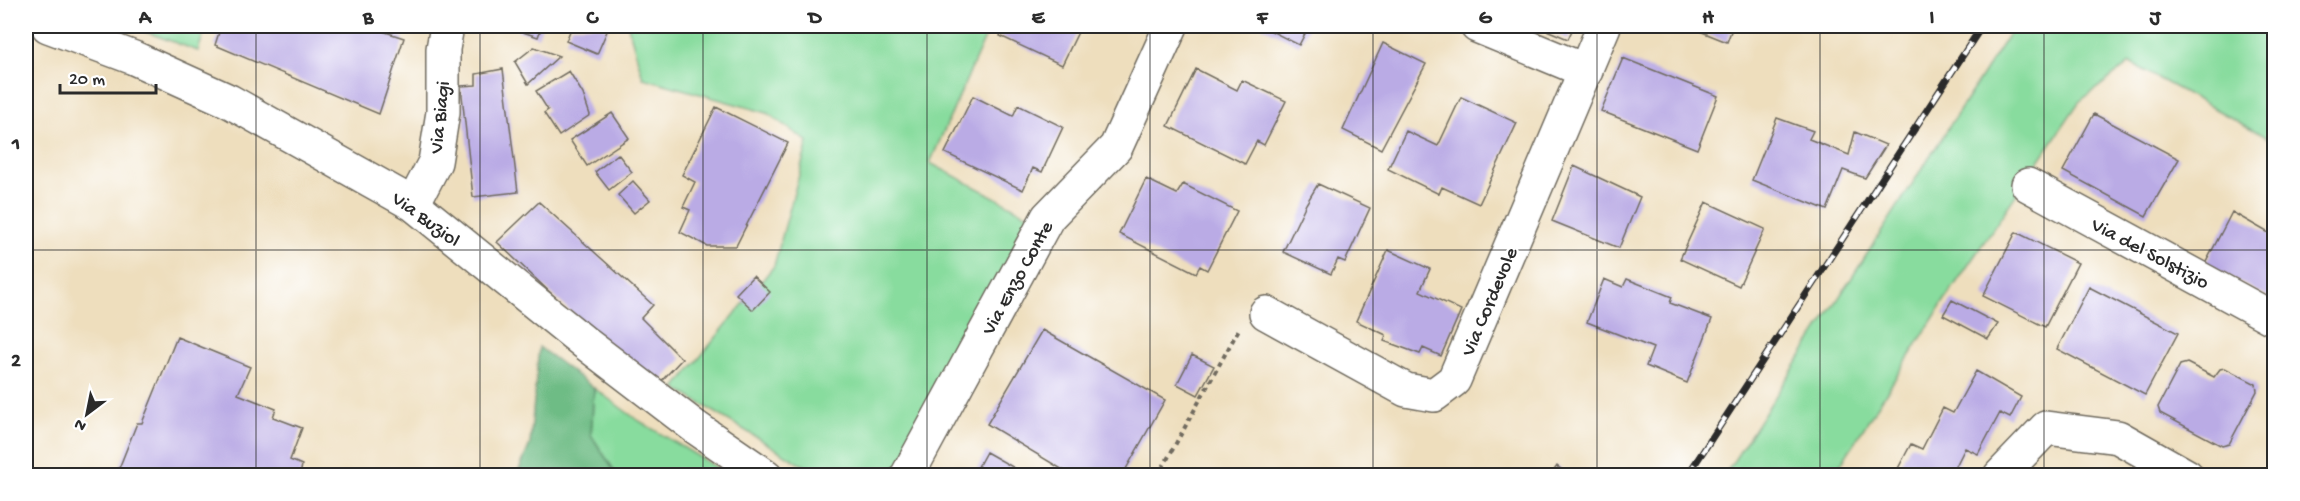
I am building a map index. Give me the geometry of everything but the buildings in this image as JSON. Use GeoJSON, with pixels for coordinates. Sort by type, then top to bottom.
{"type":"FeatureCollection","features":[{"type":"Feature","properties":{"kind":"street","name":"Via Buziol"},"geometry":{"type":"LineString","coordinates":[[48,26],[134,58],[229,102],[413,204],[585,343],[695,427],[766,476]]}},
{"type":"Feature","properties":{"kind":"street","name":"Via Biagi"},"geometry":{"type":"LineString","coordinates":[[413,204],[435,162],[442,112],[443,49],[447,26]]}},
{"type":"Feature","properties":{"kind":"street","name":"Via Enzo Conte"},"geometry":{"type":"LineString","coordinates":[[907,476],[1048,217],[1116,147],[1171,26]]}},
{"type":"Feature","properties":{"kind":"street"},"geometry":{"type":"LineString","coordinates":[[1477,26],[1586,71]]}},
{"type":"Feature","properties":{"kind":"street","name":"Via Cordevole"},"geometry":{"type":"LineString","coordinates":[[1266,313],[1406,390],[1434,394],[1454,380],[1604,26]]}},
{"type":"Feature","properties":{"kind":"street","name":"Via del Solstizio"},"geometry":{"type":"LineString","coordinates":[[2028,185],[2274,319]]}},
{"type":"Feature","properties":{"kind":"street"},"geometry":{"type":"LineString","coordinates":[[2000,476],[2046,428],[2118,437],[2187,476]]}},
{"type":"Feature","properties":{"kind":"path"},"geometry":{"type":"LineString","coordinates":[[1158,476],[1239,329],[1266,313]]}},
{"type":"Feature","properties":{"kind":"green space"},"geometry":{"type":"Polygon","coordinates":[[[130,26],[206,26],[198,51],[130,26]]]}},
{"type":"Feature","properties":{"kind":"green space"},"geometry":{"type":"Polygon","coordinates":[[[628,26],[990,26],[930,163],[1032,217],[897,475],[825,475],[799,463],[675,388],[774,266],[808,142],[767,113],[643,78],[628,26]]]}},
{"type":"Feature","properties":{"kind":"green space"},"geometry":{"type":"Polygon","coordinates":[[[2014,26],[2274,26],[2274,141],[2130,63],[2079,102],[1948,295],[1834,475],[1724,476],[2014,26]]]}},
{"type":"Feature","properties":{"kind":"green space"},"geometry":{"type":"Polygon","coordinates":[[[539,347],[594,388],[591,435],[617,475],[517,475],[530,444],[539,347]]]}},
{"type":"Feature","properties":{"kind":"green space"},"geometry":{"type":"Polygon","coordinates":[[[594,388],[636,419],[729,475],[617,475],[591,435],[594,388]]]}},
{"type":"Feature","properties":{"kind":"railway"},"geometry":{"type":"LineString","coordinates":[[1687,476],[1982,26]]}}]}
